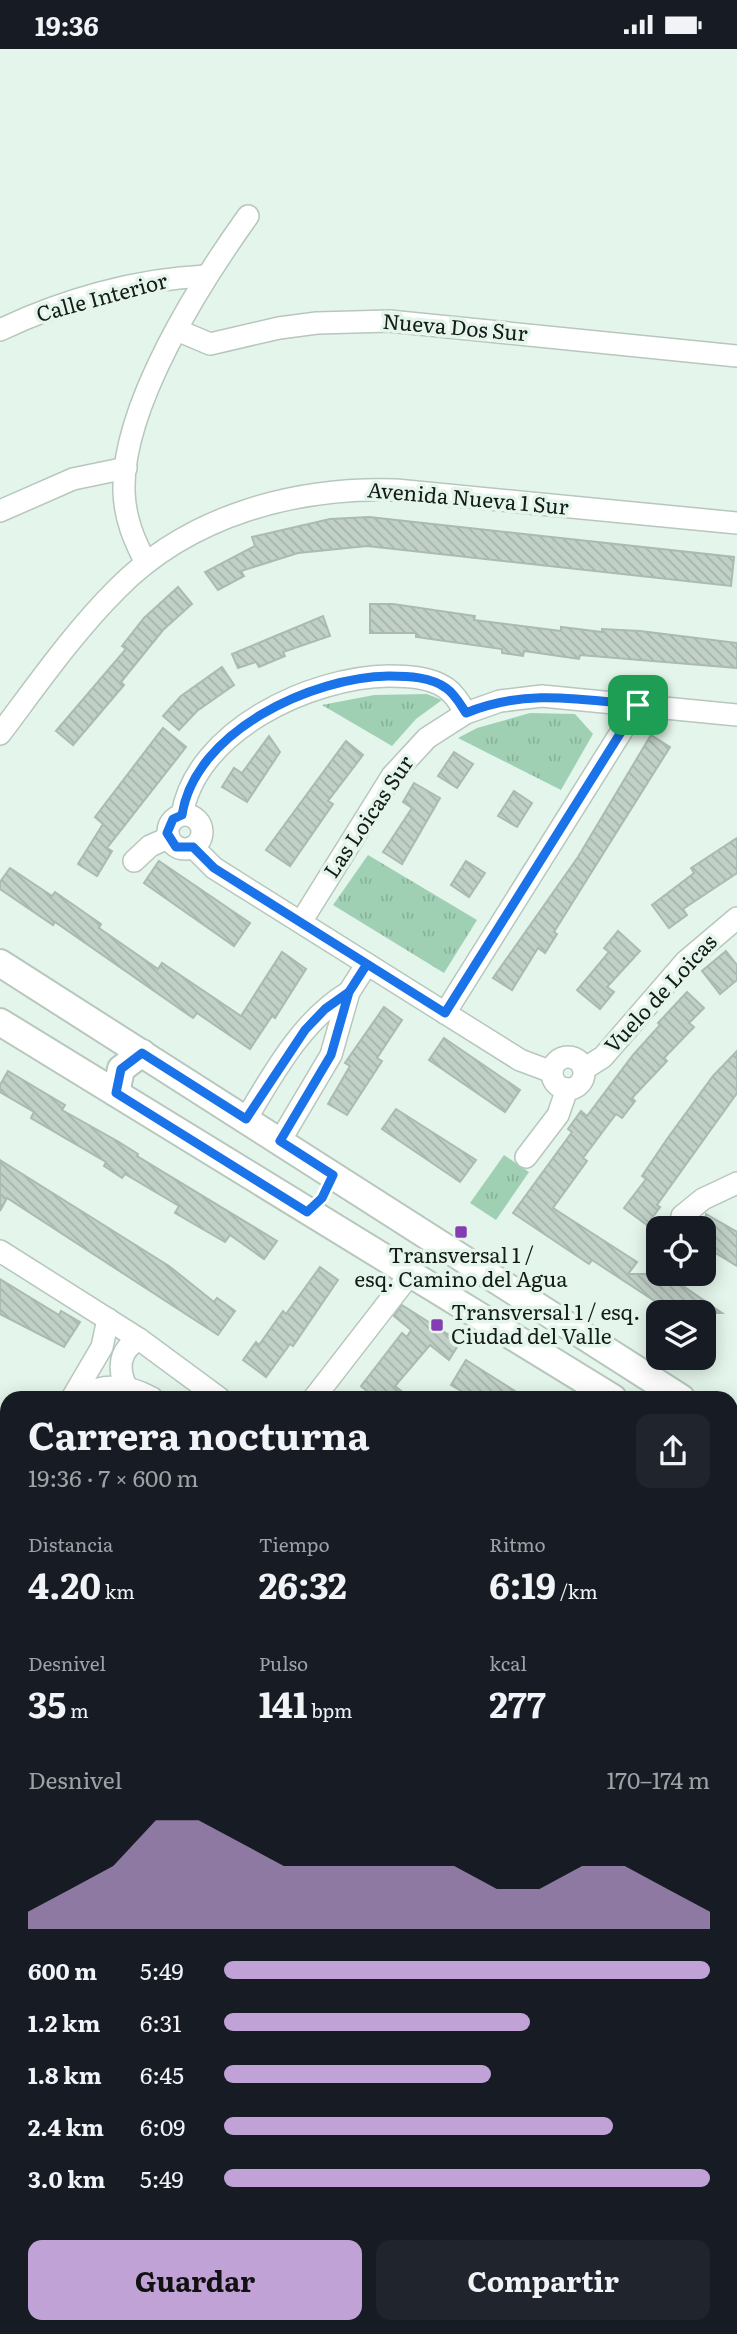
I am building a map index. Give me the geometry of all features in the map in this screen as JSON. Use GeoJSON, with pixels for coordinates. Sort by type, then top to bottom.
{"type":"FeatureCollection","features":[{"type":"Feature","properties":{"kind":"street"},"geometry":{"type":"LineString","coordinates":[[146,563],[125,510],[126,468],[136,422],[177,330],[206,277],[248,216]]}},
{"type":"Feature","properties":{"kind":"street","name":"Calle Interior"},"geometry":{"type":"LineString","coordinates":[[0,330],[65,305],[126,288],[162,279],[206,277]]}},
{"type":"Feature","properties":{"kind":"street","name":"Nueva Dos Sur"},"geometry":{"type":"LineString","coordinates":[[177,330],[210,344],[279,328],[317,323],[389,321],[737,356]]}},
{"type":"Feature","properties":{"kind":"street"},"geometry":{"type":"LineString","coordinates":[[0,511],[73,479],[126,468]]}},
{"type":"Feature","properties":{"kind":"street","name":"Avenida Nueva 1 Sur"},"geometry":{"type":"LineString","coordinates":[[0,734],[94,612],[146,563],[197,531],[242,512],[284,499],[349,490],[396,490],[737,523]]}},
{"type":"Feature","properties":{"kind":"street"},"geometry":{"type":"LineString","coordinates":[[169,838],[170,823],[182,815],[188,790],[195,777],[235,734],[279,703],[321,686],[373,677],[424,679],[448,689],[466,713]]}},
{"type":"Feature","properties":{"kind":"street","name":"Las Loicas Sur"},"geometry":{"type":"LineString","coordinates":[[301,922],[392,776],[427,738],[466,713],[500,701],[542,696],[737,715]]}},
{"type":"Feature","properties":{"kind":"street"},"geometry":{"type":"LineString","coordinates":[[445,1013],[638,705]]}},
{"type":"Feature","properties":{"kind":"street"},"geometry":{"type":"LineString","coordinates":[[169,838],[181,849],[193,847],[201,839],[201,827],[194,818],[182,815]]}},
{"type":"Feature","properties":{"kind":"street"},"geometry":{"type":"LineString","coordinates":[[134,861],[150,846],[169,838]]}},
{"type":"Feature","properties":{"kind":"street"},"geometry":{"type":"LineString","coordinates":[[193,847],[214,868],[520,1060],[552,1072],[555,1081],[568,1089]]}},
{"type":"Feature","properties":{"kind":"street","name":"Vuelo de Loicas"},"geometry":{"type":"LineString","coordinates":[[526,1157],[558,1115],[568,1089],[581,1083],[584,1069],[603,1057],[685,962],[737,918]]}},
{"type":"Feature","properties":{"kind":"street"},"geometry":{"type":"LineString","coordinates":[[0,963],[670,1391]]}},
{"type":"Feature","properties":{"kind":"street"},"geometry":{"type":"LineString","coordinates":[[280,1141],[331,1055],[349,992],[367,964]]}},
{"type":"Feature","properties":{"kind":"street"},"geometry":{"type":"LineString","coordinates":[[246,1119],[305,1030],[325,1009],[349,992]]}},
{"type":"Feature","properties":{"kind":"street"},"geometry":{"type":"LineString","coordinates":[[0,1022],[602,1391]]}},
{"type":"Feature","properties":{"kind":"street"},"geometry":{"type":"LineString","coordinates":[[116,1093],[121,1069],[142,1053]]}},
{"type":"Feature","properties":{"kind":"street","name":"Vuelo de Loicas"},"geometry":{"type":"LineString","coordinates":[[552,1072],[559,1059],[569,1056],[578,1060],[584,1069]]}},
{"type":"Feature","properties":{"kind":"street"},"geometry":{"type":"LineString","coordinates":[[307,1212],[322,1198],[333,1175]]}},
{"type":"Feature","properties":{"kind":"street"},"geometry":{"type":"LineString","coordinates":[[682,1216],[704,1199],[737,1183]]}},
{"type":"Feature","properties":{"kind":"street"},"geometry":{"type":"LineString","coordinates":[[0,1251],[139,1339],[210,1391]]}},
{"type":"Feature","properties":{"kind":"street"},"geometry":{"type":"LineString","coordinates":[[319,1391],[411,1272]]}},
{"type":"Feature","properties":{"kind":"street"},"geometry":{"type":"LineString","coordinates":[[79,1391],[102,1346],[108,1319]]}},
{"type":"Feature","properties":{"kind":"street"},"geometry":{"type":"LineString","coordinates":[[127,1388],[120,1370],[122,1356],[139,1339]]}},
{"type":"Feature","properties":{"kind":"street"},"geometry":{"type":"LineString","coordinates":[[92,1391],[100,1388],[127,1388],[134,1391]]}},
{"type":"Feature","properties":{"kind":"green space"},"geometry":{"type":"Polygon","coordinates":[[[427,694],[442,700],[416,719],[392,746],[322,705],[374,695],[427,694]]]}},
{"type":"Feature","properties":{"kind":"green space"},"geometry":{"type":"Polygon","coordinates":[[[530,713],[575,714],[593,734],[561,790],[458,738],[477,728],[530,713]]]}},
{"type":"Feature","properties":{"kind":"green space"},"geometry":{"type":"Polygon","coordinates":[[[368,855],[477,920],[444,973],[333,905],[368,855]]]}},
{"type":"Feature","properties":{"kind":"green space"},"geometry":{"type":"Polygon","coordinates":[[[504,1155],[529,1172],[496,1220],[470,1203],[504,1155]]]}},
{"type":"Feature","properties":{"kind":"building"},"geometry":{"type":"Polygon","coordinates":[[[369,517],[734,557],[731,586],[367,546],[298,553],[241,571],[244,576],[218,590],[205,572],[255,546],[252,537],[330,519],[369,517]]]}},
{"type":"Feature","properties":{"kind":"building"},"geometry":{"type":"Polygon","coordinates":[[[178,587],[192,604],[163,630],[121,682],[124,685],[73,745],[56,731],[126,649],[122,646],[144,618],[178,587]]]}},
{"type":"Feature","properties":{"kind":"building"},"geometry":{"type":"Polygon","coordinates":[[[370,604],[393,604],[475,616],[474,620],[561,631],[561,627],[602,632],[602,629],[640,631],[737,643],[737,668],[580,655],[579,659],[524,651],[523,656],[502,653],[502,649],[416,637],[416,633],[370,633],[370,604]]]}},
{"type":"Feature","properties":{"kind":"building"},"geometry":{"type":"Polygon","coordinates":[[[323,616],[330,636],[283,652],[285,656],[259,667],[256,662],[238,668],[232,654],[323,616]]]}},
{"type":"Feature","properties":{"kind":"building"},"geometry":{"type":"Polygon","coordinates":[[[222,667],[234,685],[197,711],[179,730],[163,716],[181,696],[222,667]]]}},
{"type":"Feature","properties":{"kind":"building"},"geometry":{"type":"Polygon","coordinates":[[[163,728],[186,747],[107,848],[112,851],[97,876],[78,864],[103,824],[95,817],[163,728]]]}},
{"type":"Feature","properties":{"kind":"building"},"geometry":{"type":"Polygon","coordinates":[[[651,735],[670,747],[554,932],[557,934],[545,953],[538,948],[512,990],[493,978],[578,857],[651,735]]]}},
{"type":"Feature","properties":{"kind":"building"},"geometry":{"type":"Polygon","coordinates":[[[269,736],[280,752],[247,802],[222,787],[234,768],[242,773],[269,736]]]}},
{"type":"Feature","properties":{"kind":"building"},"geometry":{"type":"Polygon","coordinates":[[[346,741],[363,755],[328,801],[333,804],[290,866],[266,850],[346,741]]]}},
{"type":"Feature","properties":{"kind":"building"},"geometry":{"type":"Polygon","coordinates":[[[454,752],[473,764],[457,788],[438,776],[454,752]]]}},
{"type":"Feature","properties":{"kind":"building"},"geometry":{"type":"Polygon","coordinates":[[[414,783],[440,798],[402,864],[383,852],[412,808],[403,802],[414,783]]]}},
{"type":"Feature","properties":{"kind":"building"},"geometry":{"type":"Polygon","coordinates":[[[514,791],[532,803],[517,827],[498,816],[514,791]]]}},
{"type":"Feature","properties":{"kind":"building"},"geometry":{"type":"Polygon","coordinates":[[[737,838],[737,873],[683,909],[687,915],[669,928],[652,905],[694,873],[691,868],[737,838]]]}},
{"type":"Feature","properties":{"kind":"building"},"geometry":{"type":"Polygon","coordinates":[[[159,861],[250,923],[234,946],[144,883],[159,861]]]}},
{"type":"Feature","properties":{"kind":"building"},"geometry":{"type":"Polygon","coordinates":[[[466,861],[485,873],[469,897],[451,885],[466,861]]]}},
{"type":"Feature","properties":{"kind":"building"},"geometry":{"type":"Polygon","coordinates":[[[10,868],[52,896],[55,892],[101,924],[99,928],[158,969],[162,963],[241,1016],[282,952],[306,969],[275,1018],[272,1016],[250,1049],[197,1013],[193,1018],[55,922],[53,925],[0,889],[0,882],[10,868]]]}},
{"type":"Feature","properties":{"kind":"building"},"geometry":{"type":"Polygon","coordinates":[[[618,931],[640,951],[607,987],[614,992],[600,1009],[577,990],[609,952],[604,948],[618,931]]]}},
{"type":"Feature","properties":{"kind":"building"},"geometry":{"type":"Polygon","coordinates":[[[726,951],[737,965],[737,980],[720,994],[702,971],[726,951]]]}},
{"type":"Feature","properties":{"kind":"building"},"geometry":{"type":"Polygon","coordinates":[[[687,992],[704,1008],[689,1023],[694,1027],[664,1058],[667,1061],[632,1098],[635,1101],[622,1118],[616,1114],[583,1158],[587,1161],[553,1208],[637,1262],[628,1274],[646,1274],[646,1286],[683,1286],[703,1300],[653,1300],[592,1260],[589,1264],[513,1213],[572,1132],[568,1129],[581,1111],[587,1116],[633,1055],[660,1025],[658,1023],[687,992]]]}},
{"type":"Feature","properties":{"kind":"building"},"geometry":{"type":"Polygon","coordinates":[[[384,1007],[402,1020],[377,1058],[382,1061],[347,1115],[328,1104],[350,1066],[345,1063],[384,1007]]]}},
{"type":"Feature","properties":{"kind":"building"},"geometry":{"type":"Polygon","coordinates":[[[444,1038],[520,1090],[505,1112],[429,1060],[444,1038]]]}},
{"type":"Feature","properties":{"kind":"building"},"geometry":{"type":"Polygon","coordinates":[[[737,1051],[737,1093],[657,1205],[660,1207],[654,1216],[646,1216],[646,1224],[624,1208],[646,1179],[642,1176],[713,1076],[737,1051]]]}},
{"type":"Feature","properties":{"kind":"building"},"geometry":{"type":"Polygon","coordinates":[[[8,1071],[65,1105],[62,1110],[119,1142],[138,1154],[137,1156],[277,1241],[264,1259],[230,1235],[225,1242],[175,1213],[179,1206],[125,1174],[122,1178],[104,1166],[106,1162],[31,1118],[34,1112],[0,1092],[0,1085],[8,1071]]]}},
{"type":"Feature","properties":{"kind":"building"},"geometry":{"type":"Polygon","coordinates":[[[396,1109],[476,1160],[460,1182],[382,1129],[396,1109]]]}},
{"type":"Feature","properties":{"kind":"building"},"geometry":{"type":"Polygon","coordinates":[[[0,1160],[169,1266],[214,1302],[217,1298],[235,1311],[218,1335],[7,1198],[0,1211],[0,1160]]]}},
{"type":"Feature","properties":{"kind":"building"},"geometry":{"type":"Polygon","coordinates":[[[716,1220],[737,1232],[737,1266],[716,1253],[716,1220]]]}},
{"type":"Feature","properties":{"kind":"building"},"geometry":{"type":"Polygon","coordinates":[[[320,1267],[338,1280],[293,1346],[290,1344],[266,1377],[243,1360],[256,1342],[259,1345],[283,1311],[286,1314],[320,1267]]]}},
{"type":"Feature","properties":{"kind":"building"},"geometry":{"type":"Polygon","coordinates":[[[0,1279],[59,1315],[61,1311],[80,1322],[64,1347],[0,1314],[0,1279]]]}},
{"type":"Feature","properties":{"kind":"building"},"geometry":{"type":"Polygon","coordinates":[[[402,1305],[460,1342],[449,1360],[430,1345],[395,1386],[401,1391],[367,1391],[361,1386],[402,1333],[407,1337],[411,1330],[394,1316],[402,1305]]]}},
{"type":"Feature","properties":{"kind":"building"},"geometry":{"type":"Polygon","coordinates":[[[466,1360],[515,1391],[461,1391],[451,1385],[466,1360]]]}},
{"type":"Feature","properties":{"kind":"place","name":"Transversal 1 / esq. Camino del Agua"},"geometry":{"type":"Point","coordinates":[461,1232]}},
{"type":"Feature","properties":{"kind":"place","name":"Transversal 1 / esq. Ciudad del Valle"},"geometry":{"type":"Point","coordinates":[437,1325]}},
{"type":"Feature","properties":{"kind":"route"},"geometry":{"type":"LineString","coordinates":[[638,705],[445,1013],[367,964],[349,992],[325,1009],[305,1030],[246,1119],[142,1053],[121,1069],[117,1076],[116,1093],[307,1212],[316,1206],[329,1187],[333,1175],[280,1141],[331,1055],[349,992],[356,981],[367,964],[214,868],[197,854],[193,847],[176,847],[167,833],[173,819],[182,815],[188,790],[195,777],[246,724],[279,703],[321,686],[373,677],[400,676],[440,684],[453,693],[466,713],[500,701],[542,696],[638,705]]}}]}
